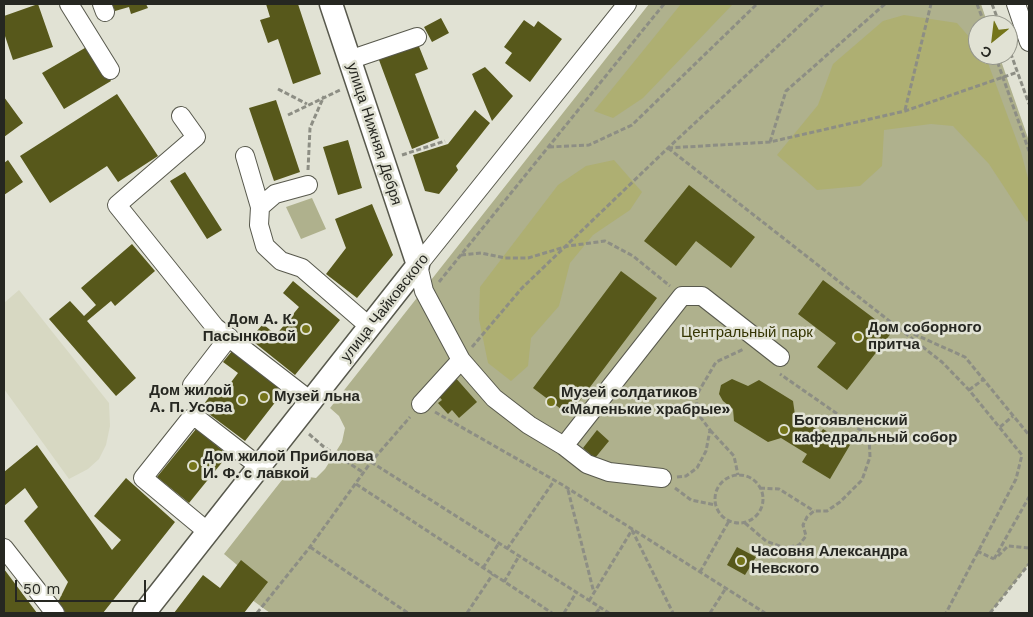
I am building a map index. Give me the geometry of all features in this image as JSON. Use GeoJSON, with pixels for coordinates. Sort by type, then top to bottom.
{"type":"FeatureCollection","features":[{"type":"Feature","properties":{"kind":"main road","name":"улица Нижняя Дебря"},"geometry":{"type":"LineString","coordinates":[[331,4],[418,265]]}},
{"type":"Feature","properties":{"kind":"main road","name":"улица Чайковского"},"geometry":{"type":"LineString","coordinates":[[144,613],[418,265]]}},
{"type":"Feature","properties":{"kind":"street"},"geometry":{"type":"LineString","coordinates":[[69,4],[110,70]]}},
{"type":"Feature","properties":{"kind":"street","name":"улица Чайковского"},"geometry":{"type":"LineString","coordinates":[[418,265],[627,4]]}},
{"type":"Feature","properties":{"kind":"street"},"geometry":{"type":"LineString","coordinates":[[1016,4],[1029,42]]}},
{"type":"Feature","properties":{"kind":"street"},"geometry":{"type":"LineString","coordinates":[[350,60],[417,36]]}},
{"type":"Feature","properties":{"kind":"street"},"geometry":{"type":"LineString","coordinates":[[181,116],[196,137],[117,205],[215,327],[312,402]]}},
{"type":"Feature","properties":{"kind":"street"},"geometry":{"type":"LineString","coordinates":[[245,156],[260,207],[258,225],[264,246],[280,261],[302,268],[370,327]]}},
{"type":"Feature","properties":{"kind":"street"},"geometry":{"type":"LineString","coordinates":[[260,207],[275,194],[308,185]]}},
{"type":"Feature","properties":{"kind":"street"},"geometry":{"type":"LineString","coordinates":[[418,265],[424,291],[461,360],[494,398],[529,425],[564,446],[587,464],[609,472],[662,478]]}},
{"type":"Feature","properties":{"kind":"street"},"geometry":{"type":"LineString","coordinates":[[564,446],[682,296],[702,296],[777,364]]}},
{"type":"Feature","properties":{"kind":"street"},"geometry":{"type":"LineString","coordinates":[[192,385],[229,338]]}},
{"type":"Feature","properties":{"kind":"street"},"geometry":{"type":"LineString","coordinates":[[421,404],[461,360]]}},
{"type":"Feature","properties":{"kind":"street"},"geometry":{"type":"LineString","coordinates":[[208,532],[143,478],[190,419],[198,419],[260,467]]}},
{"type":"Feature","properties":{"kind":"street"},"geometry":{"type":"LineString","coordinates":[[4,548],[55,613]]}},
{"type":"Feature","properties":{"kind":"path"},"geometry":{"type":"LineString","coordinates":[[548,148],[590,145],[632,125],[757,4]]}},
{"type":"Feature","properties":{"kind":"path"},"geometry":{"type":"LineString","coordinates":[[461,360],[522,288],[568,246],[668,148],[823,4]]}},
{"type":"Feature","properties":{"kind":"path"},"geometry":{"type":"LineString","coordinates":[[770,142],[786,91],[884,4]]}},
{"type":"Feature","properties":{"kind":"path"},"geometry":{"type":"LineString","coordinates":[[905,111],[931,4]]}},
{"type":"Feature","properties":{"kind":"path"},"geometry":{"type":"LineString","coordinates":[[999,65],[1029,151]]}},
{"type":"Feature","properties":{"kind":"path"},"geometry":{"type":"LineString","coordinates":[[1015,65],[1029,104]]}},
{"type":"Feature","properties":{"kind":"path"},"geometry":{"type":"LineString","coordinates":[[668,148],[770,142],[905,111],[1018,72]]}},
{"type":"Feature","properties":{"kind":"path"},"geometry":{"type":"LineString","coordinates":[[288,115],[324,96],[345,88]]}},
{"type":"Feature","properties":{"kind":"path"},"geometry":{"type":"LineString","coordinates":[[278,89],[307,105]]}},
{"type":"Feature","properties":{"kind":"path"},"geometry":{"type":"LineString","coordinates":[[308,185],[310,128],[324,96]]}},
{"type":"Feature","properties":{"kind":"path"},"geometry":{"type":"LineString","coordinates":[[402,156],[445,141]]}},
{"type":"Feature","properties":{"kind":"path"},"geometry":{"type":"LineString","coordinates":[[668,148],[902,328],[942,362],[969,390],[1022,455],[1016,479],[946,613]]}},
{"type":"Feature","properties":{"kind":"path"},"geometry":{"type":"LineString","coordinates":[[462,254],[481,253],[505,258],[528,258],[568,246],[605,241],[633,256],[682,296]]}},
{"type":"Feature","properties":{"kind":"path"},"geometry":{"type":"LineString","coordinates":[[902,328],[965,357],[1029,435]]}},
{"type":"Feature","properties":{"kind":"path"},"geometry":{"type":"LineString","coordinates":[[738,475],[734,456],[698,414],[696,396],[716,362],[744,349],[752,354]]}},
{"type":"Feature","properties":{"kind":"path"},"geometry":{"type":"LineString","coordinates":[[760,488],[779,489],[814,511],[827,511],[840,502],[862,480],[870,457],[869,436],[777,364]]}},
{"type":"Feature","properties":{"kind":"path"},"geometry":{"type":"LineString","coordinates":[[969,390],[984,379]]}},
{"type":"Feature","properties":{"kind":"path"},"geometry":{"type":"LineString","coordinates":[[257,613],[310,547],[371,462],[421,404],[568,489],[765,613]]}},
{"type":"Feature","properties":{"kind":"path"},"geometry":{"type":"LineString","coordinates":[[1000,427],[1014,416]]}},
{"type":"Feature","properties":{"kind":"path"},"geometry":{"type":"LineString","coordinates":[[662,478],[686,476],[697,468],[706,451],[710,430]]}},
{"type":"Feature","properties":{"kind":"path"},"geometry":{"type":"LineString","coordinates":[[306,432],[324,447],[364,473]]}},
{"type":"Feature","properties":{"kind":"path"},"geometry":{"type":"LineString","coordinates":[[371,462],[609,613]]}},
{"type":"Feature","properties":{"kind":"path"},"geometry":{"type":"LineString","coordinates":[[745,523],[755,517],[761,509],[763,498],[760,488],[749,477],[738,475],[728,478],[720,485],[715,494],[716,505],[720,515],[729,521],[745,523],[766,541],[785,548],[799,545],[806,536],[803,525],[807,516],[814,511]]}},
{"type":"Feature","properties":{"kind":"path"},"geometry":{"type":"LineString","coordinates":[[662,478],[691,500],[716,505]]}},
{"type":"Feature","properties":{"kind":"path"},"geometry":{"type":"LineString","coordinates":[[507,549],[554,481]]}},
{"type":"Feature","properties":{"kind":"path"},"geometry":{"type":"LineString","coordinates":[[356,484],[552,613]]}},
{"type":"Feature","properties":{"kind":"path"},"geometry":{"type":"LineString","coordinates":[[568,489],[594,593]]}},
{"type":"Feature","properties":{"kind":"path"},"geometry":{"type":"LineString","coordinates":[[994,559],[1029,497]]}},
{"type":"Feature","properties":{"kind":"path"},"geometry":{"type":"LineString","coordinates":[[700,572],[729,521]]}},
{"type":"Feature","properties":{"kind":"path"},"geometry":{"type":"LineString","coordinates":[[589,601],[632,530]]}},
{"type":"Feature","properties":{"kind":"path"},"geometry":{"type":"LineString","coordinates":[[632,530],[673,613]]}},
{"type":"Feature","properties":{"kind":"path"},"geometry":{"type":"LineString","coordinates":[[483,568],[499,543]]}},
{"type":"Feature","properties":{"kind":"path"},"geometry":{"type":"LineString","coordinates":[[994,559],[1008,546],[1029,548]]}},
{"type":"Feature","properties":{"kind":"path"},"geometry":{"type":"LineString","coordinates":[[310,547],[408,613]]}},
{"type":"Feature","properties":{"kind":"path"},"geometry":{"type":"LineString","coordinates":[[977,551],[994,559]]}},
{"type":"Feature","properties":{"kind":"path"},"geometry":{"type":"LineString","coordinates":[[504,582],[519,556]]}},
{"type":"Feature","properties":{"kind":"path"},"geometry":{"type":"LineString","coordinates":[[990,613],[1029,564]]}},
{"type":"Feature","properties":{"kind":"path"},"geometry":{"type":"LineString","coordinates":[[467,613],[493,574]]}},
{"type":"Feature","properties":{"kind":"path"},"geometry":{"type":"LineString","coordinates":[[710,613],[726,588]]}},
{"type":"Feature","properties":{"kind":"path"},"geometry":{"type":"LineString","coordinates":[[564,613],[576,593]]}},
{"type":"Feature","properties":{"kind":"path"},"geometry":{"type":"LineString","coordinates":[[596,613],[600,608]]}},
{"type":"Feature","properties":{"kind":"shaded area"},"geometry":{"type":"Polygon","coordinates":[[[19,290],[109,403],[110,426],[106,445],[99,459],[88,469],[69,479],[4,389],[4,303],[19,290]]]}},
{"type":"Feature","properties":{"kind":"green space","name":"Центральный парк"},"geometry":{"type":"Polygon","coordinates":[[[649,4],[981,4],[985,15],[968,15],[968,65],[1002,65],[1029,141],[1029,564],[990,613],[270,613],[244,594],[255,580],[224,554],[289,471],[301,476],[316,478],[325,469],[342,442],[345,428],[339,416],[330,408],[649,4]]]}},
{"type":"Feature","properties":{"kind":"green space"},"geometry":{"type":"Polygon","coordinates":[[[681,4],[733,4],[643,98],[613,118],[594,111],[681,4]]]}},
{"type":"Feature","properties":{"kind":"green space"},"geometry":{"type":"Polygon","coordinates":[[[904,15],[957,23],[968,36],[968,65],[989,65],[1021,152],[1029,182],[1029,219],[1027,222],[989,164],[953,126],[931,124],[884,130],[882,166],[860,186],[817,190],[777,155],[818,105],[833,64],[883,21],[904,15]]]}},
{"type":"Feature","properties":{"kind":"green space"},"geometry":{"type":"Polygon","coordinates":[[[614,160],[642,192],[630,210],[593,235],[570,263],[559,306],[531,338],[528,366],[511,381],[488,363],[479,319],[480,287],[558,185],[586,166],[614,160]]]}},
{"type":"Feature","properties":{"kind":"green space"},"geometry":{"type":"Polygon","coordinates":[[[312,198],[326,229],[301,239],[286,207],[312,198]]]}},
{"type":"Feature","properties":{"kind":"building"},"geometry":{"type":"Polygon","coordinates":[[[38,4],[53,47],[13,60],[4,33],[4,16],[38,4]]]}},
{"type":"Feature","properties":{"kind":"building"},"geometry":{"type":"Polygon","coordinates":[[[112,4],[146,4],[148,8],[131,14],[129,7],[115,11],[112,4]]]}},
{"type":"Feature","properties":{"kind":"building"},"geometry":{"type":"Polygon","coordinates":[[[266,4],[298,4],[321,74],[293,84],[278,39],[268,43],[260,20],[270,17],[266,4]]]}},
{"type":"Feature","properties":{"kind":"building"},"geometry":{"type":"Polygon","coordinates":[[[441,18],[449,33],[432,42],[424,27],[441,18]]]}},
{"type":"Feature","properties":{"kind":"building"},"geometry":{"type":"Polygon","coordinates":[[[524,20],[534,27],[538,21],[562,39],[530,82],[505,63],[512,53],[504,47],[524,20]]]}},
{"type":"Feature","properties":{"kind":"building"},"geometry":{"type":"Polygon","coordinates":[[[418,44],[428,69],[415,74],[439,138],[412,149],[379,60],[418,44]]]}},
{"type":"Feature","properties":{"kind":"building"},"geometry":{"type":"Polygon","coordinates":[[[90,45],[111,81],[64,109],[42,73],[90,45]]]}},
{"type":"Feature","properties":{"kind":"building"},"geometry":{"type":"Polygon","coordinates":[[[485,67],[513,96],[492,121],[472,74],[485,67]]]}},
{"type":"Feature","properties":{"kind":"building"},"geometry":{"type":"Polygon","coordinates":[[[117,94],[158,156],[118,182],[107,166],[50,203],[20,156],[117,94]]]}},
{"type":"Feature","properties":{"kind":"building"},"geometry":{"type":"Polygon","coordinates":[[[4,97],[23,123],[4,137],[4,97]]]}},
{"type":"Feature","properties":{"kind":"building"},"geometry":{"type":"Polygon","coordinates":[[[276,100],[300,172],[274,181],[249,108],[276,100]]]}},
{"type":"Feature","properties":{"kind":"building"},"geometry":{"type":"Polygon","coordinates":[[[475,110],[490,123],[456,166],[458,170],[439,194],[425,191],[413,155],[448,144],[475,110]]]}},
{"type":"Feature","properties":{"kind":"building"},"geometry":{"type":"Polygon","coordinates":[[[348,140],[362,188],[338,195],[323,147],[348,140]]]}},
{"type":"Feature","properties":{"kind":"building"},"geometry":{"type":"Polygon","coordinates":[[[8,160],[23,182],[4,195],[4,163],[8,160]]]}},
{"type":"Feature","properties":{"kind":"building"},"geometry":{"type":"Polygon","coordinates":[[[185,172],[222,230],[207,239],[170,181],[185,172]]]}},
{"type":"Feature","properties":{"kind":"building"},"geometry":{"type":"Polygon","coordinates":[[[689,185],[755,237],[731,268],[696,241],[676,266],[644,241],[689,185]]]}},
{"type":"Feature","properties":{"kind":"building"},"geometry":{"type":"Polygon","coordinates":[[[372,204],[393,255],[357,298],[326,274],[346,248],[335,219],[372,204]]]}},
{"type":"Feature","properties":{"kind":"building"},"geometry":{"type":"Polygon","coordinates":[[[132,244],[155,271],[115,306],[111,301],[87,321],[136,378],[116,396],[49,319],[70,301],[84,316],[96,305],[81,288],[132,244]]]}},
{"type":"Feature","properties":{"kind":"building"},"geometry":{"type":"Polygon","coordinates":[[[621,271],[657,298],[569,415],[533,388],[621,271]]]}},
{"type":"Feature","properties":{"kind":"building","name":"Дом соборного притча"},"geometry":{"type":"Polygon","coordinates":[[[823,280],[892,332],[847,390],[817,367],[836,343],[798,314],[823,280]]]}},
{"type":"Feature","properties":{"kind":"building","name":"Дом А. К. Пасынковой"},"geometry":{"type":"Polygon","coordinates":[[[293,281],[340,320],[295,375],[250,339],[263,324],[276,335],[299,307],[283,293],[293,281]]]}},
{"type":"Feature","properties":{"kind":"building","name":"Дом жилой А. П. Усова"},"geometry":{"type":"Polygon","coordinates":[[[232,351],[284,391],[245,441],[201,408],[216,388],[223,393],[238,373],[223,362],[232,351]]]}},
{"type":"Feature","properties":{"kind":"building"},"geometry":{"type":"Polygon","coordinates":[[[454,376],[477,402],[459,418],[452,410],[448,414],[438,403],[442,400],[436,393],[454,376]]]}},
{"type":"Feature","properties":{"kind":"building","name":"Богоявленский кафедральный собор"},"geometry":{"type":"Polygon","coordinates":[[[732,379],[748,386],[759,380],[793,401],[795,415],[821,432],[823,429],[850,445],[830,479],[802,462],[807,454],[781,438],[768,442],[734,421],[733,409],[723,401],[719,394],[721,385],[732,379]]]}},
{"type":"Feature","properties":{"kind":"building","name":"Дом жилой Прибилова И. Ф. с лавкой"},"geometry":{"type":"Polygon","coordinates":[[[196,429],[228,455],[189,503],[157,477],[196,429]]]}},
{"type":"Feature","properties":{"kind":"building"},"geometry":{"type":"Polygon","coordinates":[[[597,430],[609,441],[595,458],[583,448],[597,430]]]}},
{"type":"Feature","properties":{"kind":"building"},"geometry":{"type":"Polygon","coordinates":[[[37,445],[112,550],[121,540],[94,516],[126,478],[175,522],[103,613],[66,613],[58,602],[68,582],[24,521],[38,507],[25,488],[4,506],[4,472],[37,445]]]}},
{"type":"Feature","properties":{"kind":"building","name":"Часовня Александра Невского"},"geometry":{"type":"Polygon","coordinates":[[[737,547],[756,557],[745,575],[727,565],[737,547]]]}},
{"type":"Feature","properties":{"kind":"building"},"geometry":{"type":"Polygon","coordinates":[[[241,560],[268,582],[244,613],[174,613],[203,575],[220,588],[241,560]]]}},
{"type":"Feature","properties":{"kind":"building"},"geometry":{"type":"Polygon","coordinates":[[[4,569],[37,613],[4,613],[4,569]]]}},
{"type":"Feature","properties":{"kind":"place","name":"Дом А. К. Пасынковой"},"geometry":{"type":"Point","coordinates":[306,329]}},
{"type":"Feature","properties":{"kind":"place","name":"Дом соборного притча"},"geometry":{"type":"Point","coordinates":[858,337]}},
{"type":"Feature","properties":{"kind":"place","name":"Музей льна"},"geometry":{"type":"Point","coordinates":[264,397]}},
{"type":"Feature","properties":{"kind":"place","name":"Дом жилой А. П. Усова"},"geometry":{"type":"Point","coordinates":[242,400]}},
{"type":"Feature","properties":{"kind":"place","name":"Музей солдатиков «Маленькие храбрые»"},"geometry":{"type":"Point","coordinates":[551,402]}},
{"type":"Feature","properties":{"kind":"place","name":"Богоявленский кафедральный собор"},"geometry":{"type":"Point","coordinates":[784,430]}},
{"type":"Feature","properties":{"kind":"place","name":"Дом жилой Прибилова И. Ф. с лавкой"},"geometry":{"type":"Point","coordinates":[193,466]}},
{"type":"Feature","properties":{"kind":"place","name":"Часовня Александра Невского"},"geometry":{"type":"Point","coordinates":[741,561]}}]}
